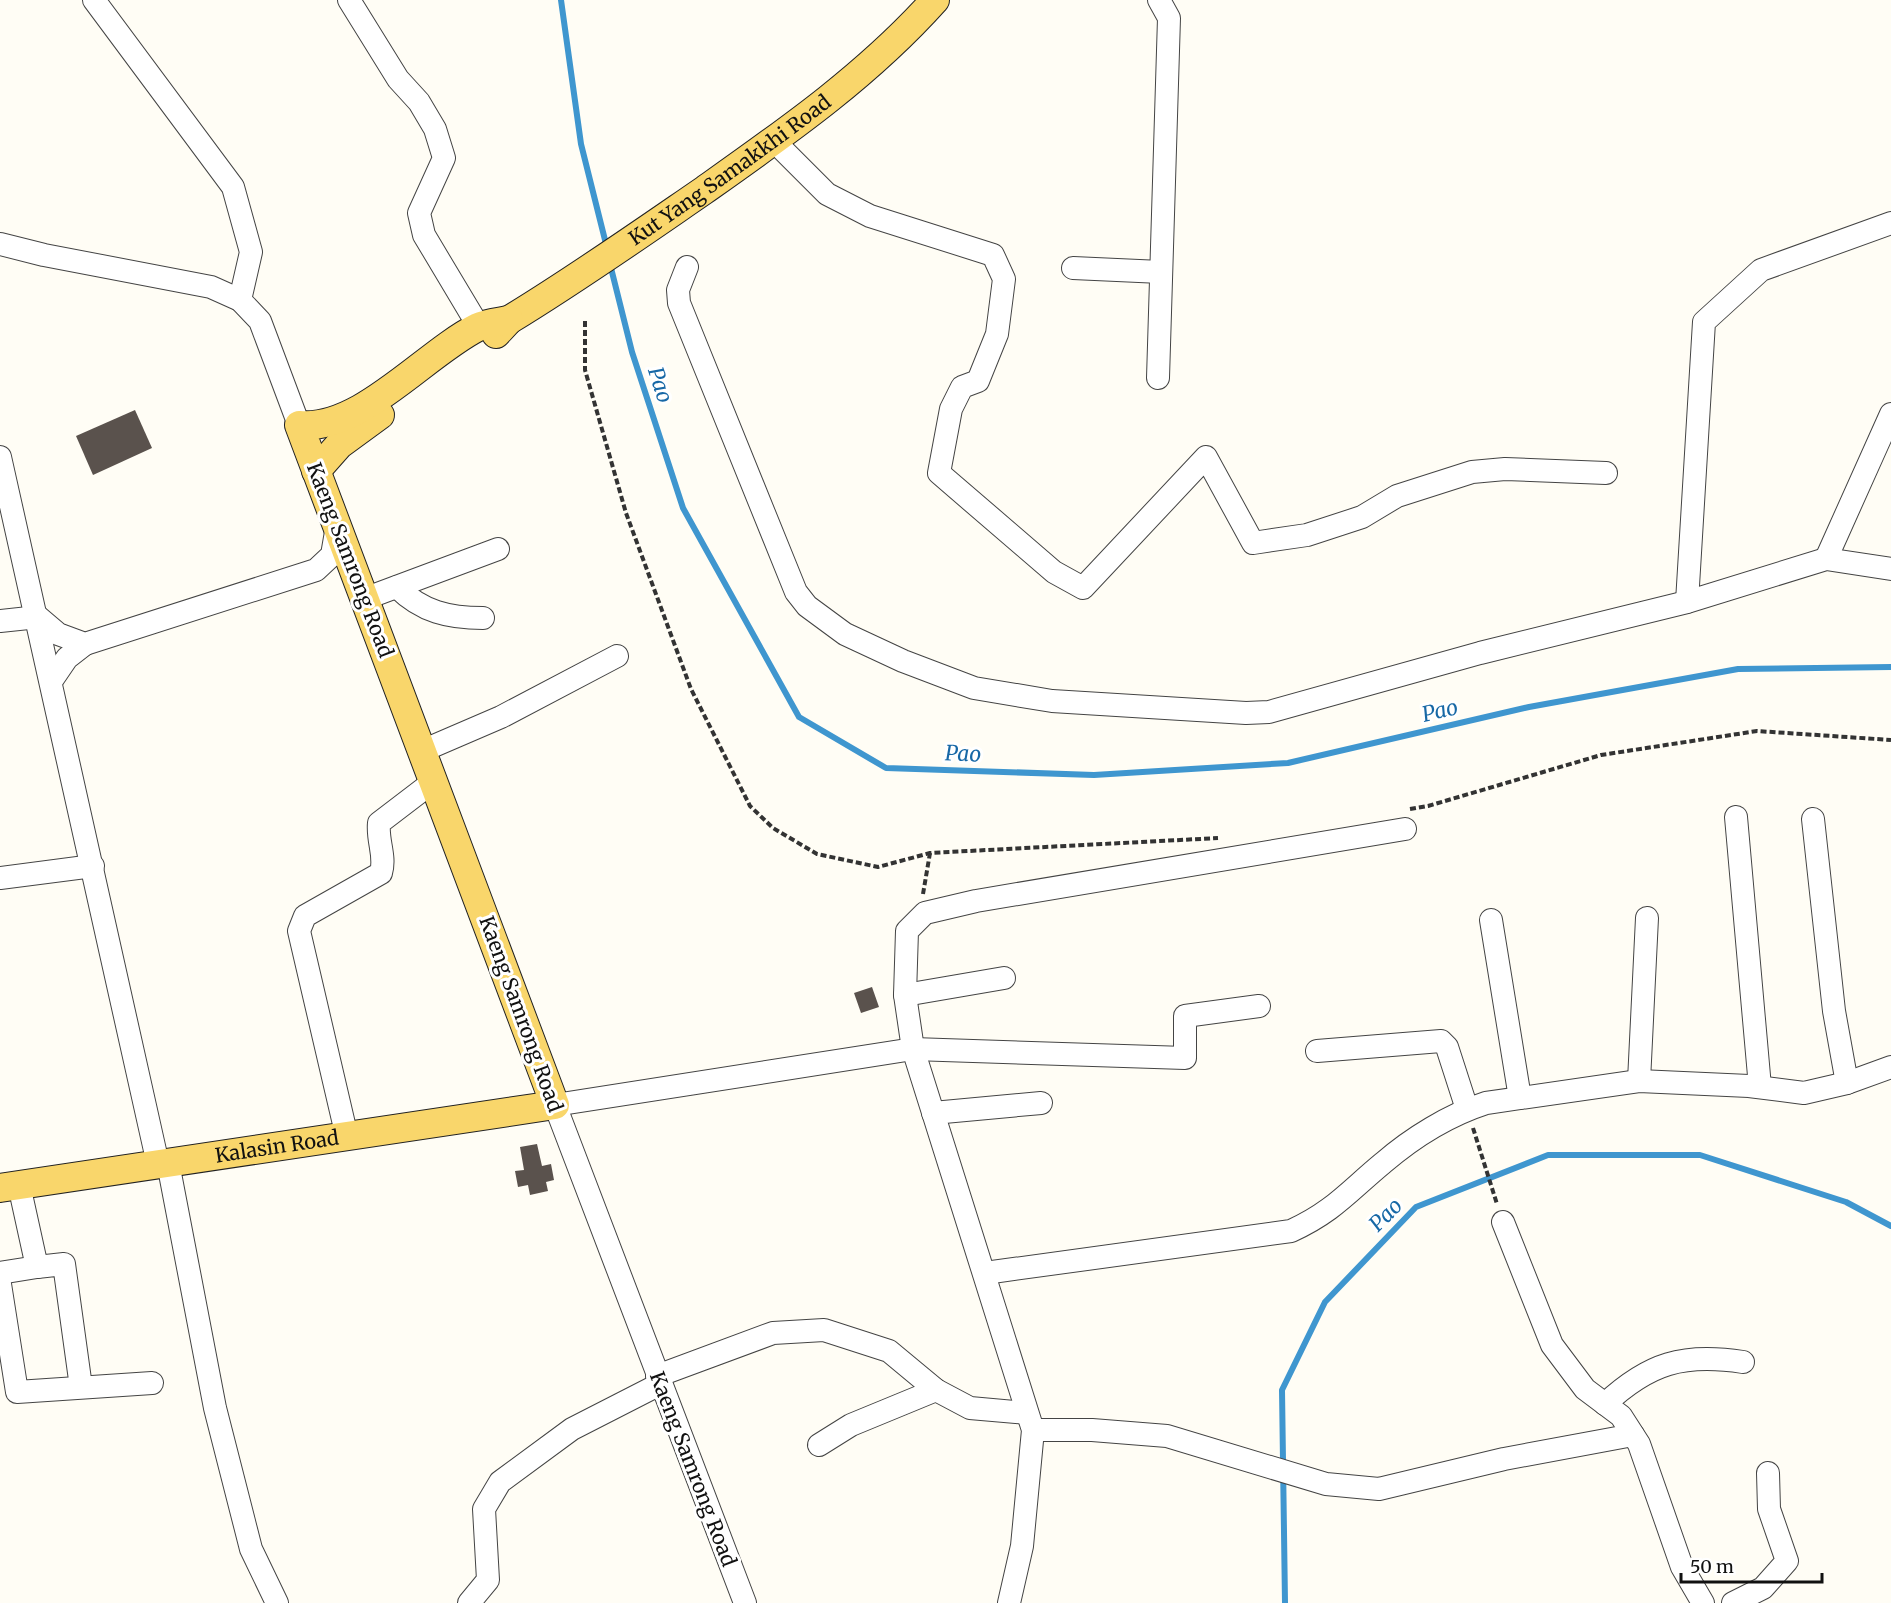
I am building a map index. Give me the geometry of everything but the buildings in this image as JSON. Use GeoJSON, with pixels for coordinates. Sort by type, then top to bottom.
{"type":"FeatureCollection","features":[{"type":"Feature","properties":{"kind":"main road","name":"Kut Yang Samakkhi Road"},"geometry":{"type":"LineString","coordinates":[[316,471],[326,458],[356,431],[488,343],[509,320],[558,290],[667,216],[828,102],[911,26],[934,0]]}},
{"type":"Feature","properties":{"kind":"main road","name":"Kut Yang Samakkhi Road"},"geometry":{"type":"LineString","coordinates":[[299,425],[314,426],[349,415],[479,327],[509,320]]}},
{"type":"Feature","properties":{"kind":"main road","name":"Kaeng Samrong Road"},"geometry":{"type":"LineString","coordinates":[[299,425],[555,1105]]}},
{"type":"Feature","properties":{"kind":"main road","name":"Kalasin Road"},"geometry":{"type":"LineString","coordinates":[[9,1186],[555,1105]]}},
{"type":"Feature","properties":{"kind":"street"},"geometry":{"type":"LineString","coordinates":[[94,0],[233,188],[251,252],[240,300]]}},
{"type":"Feature","properties":{"kind":"street"},"geometry":{"type":"LineString","coordinates":[[349,0],[398,79],[419,102],[435,129],[444,158],[419,213],[424,235],[479,327]]}},
{"type":"Feature","properties":{"kind":"street"},"geometry":{"type":"LineString","coordinates":[[1158,378],[1169,18],[1159,0]]}},
{"type":"Feature","properties":{"kind":"street"},"geometry":{"type":"LineString","coordinates":[[774,141],[827,195],[870,216],[993,255],[1004,279],[997,334],[978,381],[962,387],[951,409],[939,473],[1054,572],[1083,588],[1206,457],[1253,543],[1307,535],[1362,517],[1397,496],[1472,472],[1505,470],[1606,473]]}},
{"type":"Feature","properties":{"kind":"street"},"geometry":{"type":"LineString","coordinates":[[1688,602],[1704,322],[1761,270],[1891,223]]}},
{"type":"Feature","properties":{"kind":"street"},"geometry":{"type":"LineString","coordinates":[[3,242],[44,255],[211,287],[240,300],[260,321],[299,425]]}},
{"type":"Feature","properties":{"kind":"street"},"geometry":{"type":"LineString","coordinates":[[687,267],[678,290],[679,303],[796,592],[824,621],[844,634],[903,661],[974,688],[1052,701],[1246,714],[1269,712],[1480,653],[1688,602],[1826,559],[1891,569]]}},
{"type":"Feature","properties":{"kind":"street"},"geometry":{"type":"LineString","coordinates":[[1073,268],[1161,272]]}},
{"type":"Feature","properties":{"kind":"street"},"geometry":{"type":"LineString","coordinates":[[1826,559],[1891,414]]}},
{"type":"Feature","properties":{"kind":"street"},"geometry":{"type":"LineString","coordinates":[[0,457],[163,1163],[215,1408],[251,1549],[277,1603]]}},
{"type":"Feature","properties":{"kind":"street"},"geometry":{"type":"LineString","coordinates":[[52,680],[67,658],[85,644],[316,570],[332,555],[337,526]]}},
{"type":"Feature","properties":{"kind":"street"},"geometry":{"type":"LineString","coordinates":[[316,570],[336,574],[363,594],[397,587],[498,549]]}},
{"type":"Feature","properties":{"kind":"street"},"geometry":{"type":"LineString","coordinates":[[397,587],[423,608],[452,616],[483,618]]}},
{"type":"Feature","properties":{"kind":"street"},"geometry":{"type":"LineString","coordinates":[[0,621],[38,617],[58,634],[85,644]]}},
{"type":"Feature","properties":{"kind":"street"},"geometry":{"type":"LineString","coordinates":[[422,752],[501,717],[617,656]]}},
{"type":"Feature","properties":{"kind":"street"},"geometry":{"type":"LineString","coordinates":[[347,1137],[299,931],[305,916],[381,873],[384,862],[379,823],[434,781]]}},
{"type":"Feature","properties":{"kind":"street"},"geometry":{"type":"LineString","coordinates":[[1736,817],[1760,1087]]}},
{"type":"Feature","properties":{"kind":"street"},"geometry":{"type":"LineString","coordinates":[[1008,1603],[1022,1546],[1030,1421],[913,1048],[905,995],[907,931],[924,913],[976,901],[1404,819]]}},
{"type":"Feature","properties":{"kind":"street"},"geometry":{"type":"LineString","coordinates":[[1814,819],[1834,1011],[1848,1083]]}},
{"type":"Feature","properties":{"kind":"street"},"geometry":{"type":"LineString","coordinates":[[0,878],[93,866]]}},
{"type":"Feature","properties":{"kind":"street"},"geometry":{"type":"LineString","coordinates":[[1639,1081],[1647,918]]}},
{"type":"Feature","properties":{"kind":"street"},"geometry":{"type":"LineString","coordinates":[[1491,920],[1520,1098]]}},
{"type":"Feature","properties":{"kind":"street"},"geometry":{"type":"LineString","coordinates":[[905,995],[1004,978]]}},
{"type":"Feature","properties":{"kind":"street"},"geometry":{"type":"LineString","coordinates":[[555,1105],[913,1048],[1185,1058],[1185,1016],[1259,1006]]}},
{"type":"Feature","properties":{"kind":"street"},"geometry":{"type":"LineString","coordinates":[[1317,1051],[1441,1041],[1447,1047],[1467,1109]]}},
{"type":"Feature","properties":{"kind":"street"},"geometry":{"type":"LineString","coordinates":[[985,1273],[1291,1231],[1333,1209],[1384,1162],[1441,1123],[1467,1109],[1520,1098],[1639,1081],[1760,1087],[1804,1093],[1848,1083],[1891,1067]]}},
{"type":"Feature","properties":{"kind":"street"},"geometry":{"type":"LineString","coordinates":[[933,1113],[1041,1102]]}},
{"type":"Feature","properties":{"kind":"street","name":"Kaeng Samrong Road"},"geometry":{"type":"LineString","coordinates":[[555,1105],[745,1603]]}},
{"type":"Feature","properties":{"kind":"street"},"geometry":{"type":"LineString","coordinates":[[9,1186],[37,1267]]}},
{"type":"Feature","properties":{"kind":"street"},"geometry":{"type":"LineString","coordinates":[[1503,1222],[1552,1346],[1585,1389],[1621,1416],[1639,1444],[1682,1567],[1703,1603]]}},
{"type":"Feature","properties":{"kind":"street"},"geometry":{"type":"LineString","coordinates":[[0,1273],[64,1264],[81,1387]]}},
{"type":"Feature","properties":{"kind":"street"},"geometry":{"type":"LineString","coordinates":[[0,1284],[17,1392],[152,1383]]}},
{"type":"Feature","properties":{"kind":"street"},"geometry":{"type":"LineString","coordinates":[[469,1603],[488,1580],[484,1509],[500,1482],[572,1429],[659,1380],[773,1333],[824,1330],[889,1351],[936,1390],[970,1408],[1030,1421],[1092,1430],[1167,1436],[1326,1484],[1379,1489],[1504,1459],[1633,1435]]}},
{"type":"Feature","properties":{"kind":"street"},"geometry":{"type":"LineString","coordinates":[[1605,1404],[1629,1381],[1669,1364],[1695,1359],[1743,1362]]}},
{"type":"Feature","properties":{"kind":"street"},"geometry":{"type":"LineString","coordinates":[[819,1445],[851,1425],[936,1390]]}},
{"type":"Feature","properties":{"kind":"street"},"geometry":{"type":"LineString","coordinates":[[1733,1603],[1763,1588],[1787,1562],[1769,1509],[1768,1473]]}},
{"type":"Feature","properties":{"kind":"path"},"geometry":{"type":"LineString","coordinates":[[585,321],[585,370],[626,513],[691,689],[750,806],[773,828],[817,854],[878,867],[930,853],[1228,837]]}},
{"type":"Feature","properties":{"kind":"path"},"geometry":{"type":"LineString","coordinates":[[1404,819],[1428,806],[1601,755],[1757,731],[1891,740]]}},
{"type":"Feature","properties":{"kind":"path"},"geometry":{"type":"LineString","coordinates":[[924,913],[923,889],[930,853]]}},
{"type":"Feature","properties":{"kind":"path"},"geometry":{"type":"LineString","coordinates":[[1467,1109],[1503,1222]]}},
{"type":"Feature","properties":{"kind":"waterway","name":"Pao"},"geometry":{"type":"LineString","coordinates":[[561,0],[581,144],[607,248]]}},
{"type":"Feature","properties":{"kind":"waterway","name":"Pao"},"geometry":{"type":"LineString","coordinates":[[610,264],[632,352],[683,508],[799,717],[886,768],[1094,775],[1288,763],[1529,707],[1738,669],[1891,667]]}},
{"type":"Feature","properties":{"kind":"waterway","name":"Pao"},"geometry":{"type":"LineString","coordinates":[[1285,1603],[1282,1390],[1325,1302],[1416,1207],[1548,1155],[1700,1155],[1846,1202],[1891,1226]]}}]}
